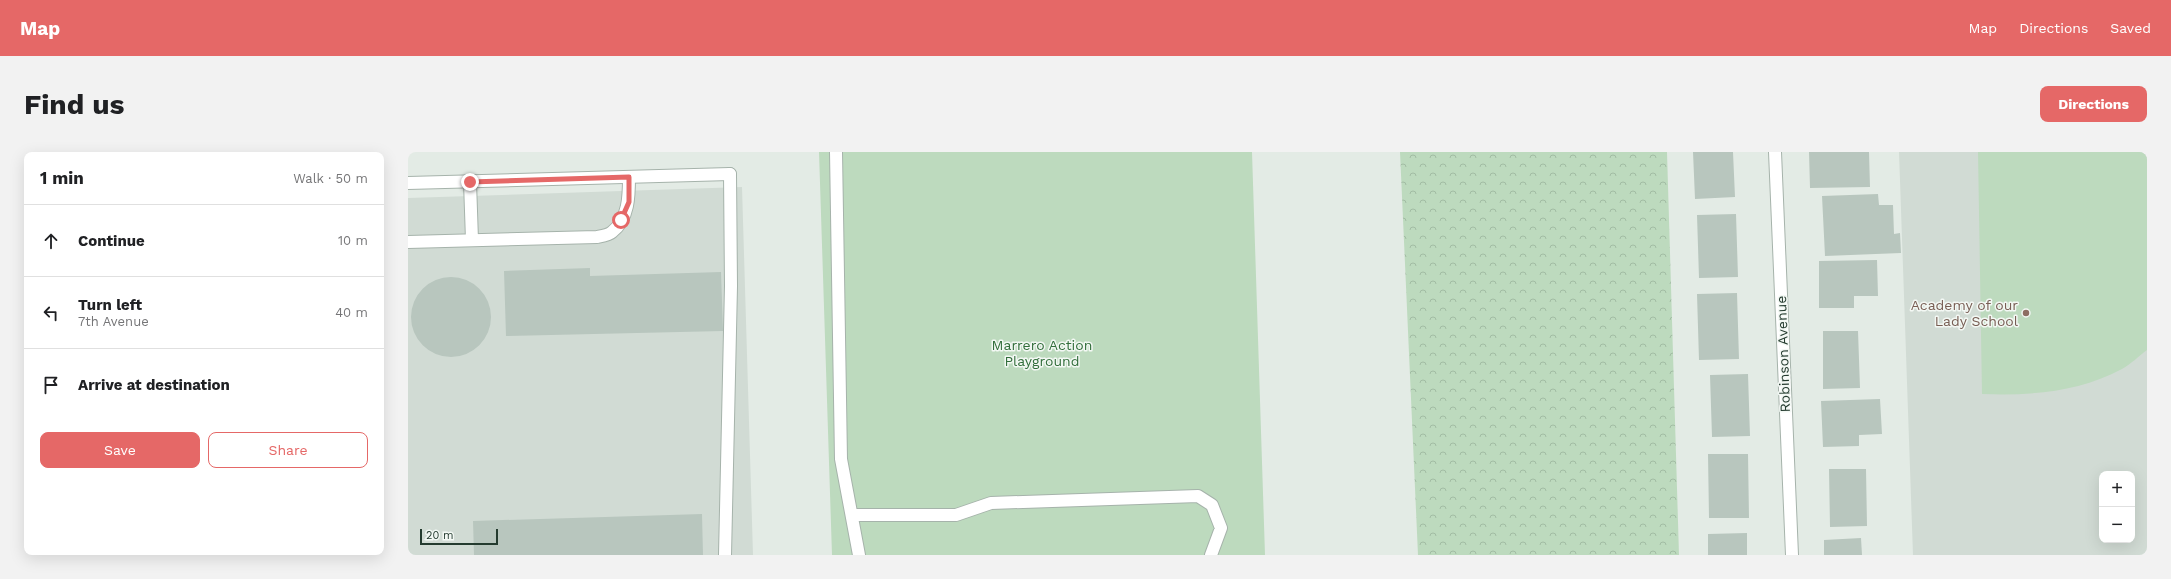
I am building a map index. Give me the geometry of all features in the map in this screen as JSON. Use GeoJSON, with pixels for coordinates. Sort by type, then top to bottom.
{"type":"FeatureCollection","features":[{"type":"Feature","properties":{"kind":"street"},"geometry":{"type":"LineString","coordinates":[[836,152],[842,459],[859,555]]}},
{"type":"Feature","properties":{"kind":"street","name":"Robinson Avenue"},"geometry":{"type":"LineString","coordinates":[[1775,152],[1792,555]]}},
{"type":"Feature","properties":{"kind":"street"},"geometry":{"type":"LineString","coordinates":[[408,183],[730,174],[730,286],[725,555]]}},
{"type":"Feature","properties":{"kind":"street"},"geometry":{"type":"LineString","coordinates":[[408,242],[597,237],[612,233],[621,220],[629,202],[629,177]]}},
{"type":"Feature","properties":{"kind":"street"},"geometry":{"type":"LineString","coordinates":[[470,182],[472,240]]}},
{"type":"Feature","properties":{"kind":"street"},"geometry":{"type":"LineString","coordinates":[[852,515],[956,516],[990,503],[1198,496],[1212,506],[1221,528],[1211,555]]}},
{"type":"Feature","properties":{"kind":"shaded area","name":"Academy of our Lady School"},"geometry":{"type":"Polygon","coordinates":[[[1899,152],[2147,152],[2147,555],[1913,555],[1899,152]]]}},
{"type":"Feature","properties":{"kind":"shaded area"},"geometry":{"type":"Polygon","coordinates":[[[742,187],[753,555],[408,555],[408,198],[742,187]]]}},
{"type":"Feature","properties":{"kind":"green space","name":"Marrero Action Playground"},"geometry":{"type":"Polygon","coordinates":[[[819,152],[1252,152],[1265,555],[832,555],[819,152]]]}},
{"type":"Feature","properties":{"kind":"green space"},"geometry":{"type":"Polygon","coordinates":[[[1400,152],[1667,152],[1679,555],[1418,555],[1400,152]]]}},
{"type":"Feature","properties":{"kind":"green space"},"geometry":{"type":"Polygon","coordinates":[[[1978,152],[2147,152],[2147,350],[2129,365],[2106,377],[2071,388],[2036,393],[1982,394],[1978,152]]]}},
{"type":"Feature","properties":{"kind":"building"},"geometry":{"type":"Polygon","coordinates":[[[1693,152],[1733,152],[1735,197],[1695,199],[1693,152]]]}},
{"type":"Feature","properties":{"kind":"building"},"geometry":{"type":"Polygon","coordinates":[[[1809,152],[1869,152],[1870,187],[1810,188],[1809,152]]]}},
{"type":"Feature","properties":{"kind":"building"},"geometry":{"type":"Polygon","coordinates":[[[1878,194],[1879,205],[1893,205],[1894,234],[1900,233],[1901,253],[1825,256],[1822,196],[1878,194]]]}},
{"type":"Feature","properties":{"kind":"building"},"geometry":{"type":"Polygon","coordinates":[[[1736,214],[1738,277],[1699,278],[1697,215],[1736,214]]]}},
{"type":"Feature","properties":{"kind":"building"},"geometry":{"type":"Polygon","coordinates":[[[1877,260],[1878,296],[1854,296],[1854,308],[1819,308],[1819,261],[1877,260]]]}},
{"type":"Feature","properties":{"kind":"building"},"geometry":{"type":"Polygon","coordinates":[[[590,268],[590,276],[721,272],[723,331],[506,336],[504,271],[590,268]]]}},
{"type":"Feature","properties":{"kind":"building"},"geometry":{"type":"Polygon","coordinates":[[[443,277],[459,277],[480,288],[491,309],[491,325],[480,346],[459,357],[443,357],[429,351],[422,346],[417,339],[411,325],[411,309],[417,295],[422,288],[429,283],[443,277]]]}},
{"type":"Feature","properties":{"kind":"building"},"geometry":{"type":"Polygon","coordinates":[[[1737,293],[1739,359],[1699,360],[1697,294],[1737,293]]]}},
{"type":"Feature","properties":{"kind":"building"},"geometry":{"type":"Polygon","coordinates":[[[1823,331],[1858,331],[1860,388],[1823,389],[1823,331]]]}},
{"type":"Feature","properties":{"kind":"building"},"geometry":{"type":"Polygon","coordinates":[[[1748,374],[1750,436],[1712,437],[1710,375],[1748,374]]]}},
{"type":"Feature","properties":{"kind":"building"},"geometry":{"type":"Polygon","coordinates":[[[1880,399],[1882,434],[1859,435],[1859,446],[1823,447],[1821,401],[1880,399]]]}},
{"type":"Feature","properties":{"kind":"building"},"geometry":{"type":"Polygon","coordinates":[[[1708,454],[1748,454],[1749,518],[1709,518],[1708,454]]]}},
{"type":"Feature","properties":{"kind":"building"},"geometry":{"type":"Polygon","coordinates":[[[1829,469],[1866,469],[1867,526],[1830,527],[1829,469]]]}},
{"type":"Feature","properties":{"kind":"building"},"geometry":{"type":"Polygon","coordinates":[[[702,514],[703,555],[474,555],[473,521],[702,514]]]}},
{"type":"Feature","properties":{"kind":"building"},"geometry":{"type":"Polygon","coordinates":[[[1747,533],[1747,555],[1708,555],[1708,534],[1747,533]]]}},
{"type":"Feature","properties":{"kind":"building"},"geometry":{"type":"Polygon","coordinates":[[[1861,538],[1862,555],[1824,555],[1824,540],[1861,538]]]}},
{"type":"Feature","properties":{"kind":"place","name":"Academy of our Lady School"},"geometry":{"type":"Point","coordinates":[2026,313]}},
{"type":"Feature","properties":{"kind":"route"},"geometry":{"type":"LineString","coordinates":[[470,182],[629,177],[629,202],[621,220]]}}]}
